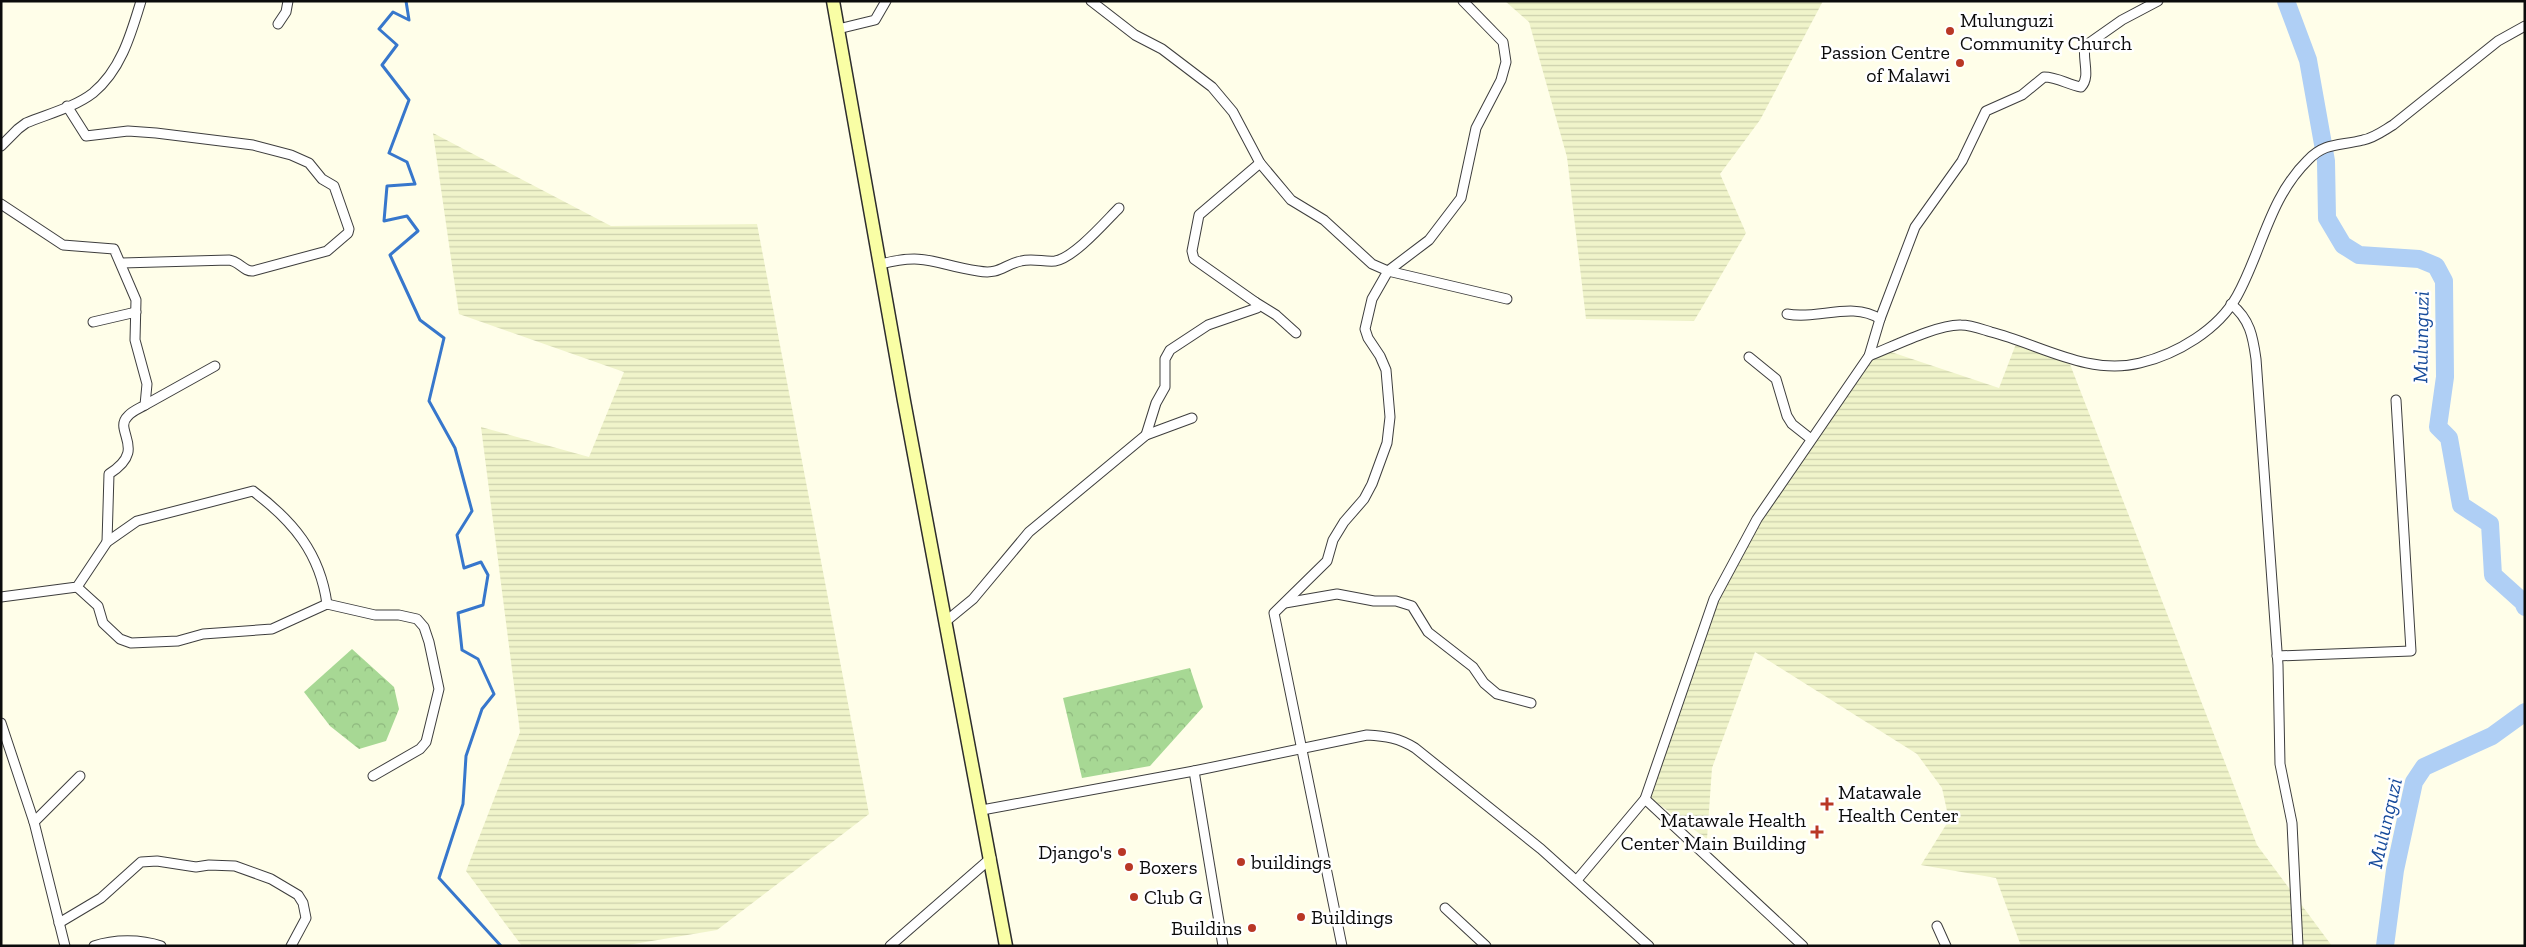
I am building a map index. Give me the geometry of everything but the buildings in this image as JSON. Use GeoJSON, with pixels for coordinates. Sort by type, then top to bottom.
{"type":"FeatureCollection","features":[{"type":"Feature","properties":{"kind":"main road"},"geometry":{"type":"LineString","coordinates":[[833,1],[945,622],[982,810],[1006,946]]}},
{"type":"Feature","properties":{"kind":"street"},"geometry":{"type":"LineString","coordinates":[[1,146],[18,129],[94,92],[110,74],[127,45],[141,1]]}},
{"type":"Feature","properties":{"kind":"street"},"geometry":{"type":"LineString","coordinates":[[278,24],[286,12],[288,1]]}},
{"type":"Feature","properties":{"kind":"street"},"geometry":{"type":"LineString","coordinates":[[838,29],[875,20],[886,1]]}},
{"type":"Feature","properties":{"kind":"street"},"geometry":{"type":"LineString","coordinates":[[1091,1],[1136,35],[1169,54],[1212,87],[1230,107],[1260,163],[1291,200],[1324,220],[1372,264],[1388,271],[1507,299]]}},
{"type":"Feature","properties":{"kind":"street"},"geometry":{"type":"LineString","coordinates":[[1342,946],[1303,748],[1274,622],[1274,613],[1327,561],[1333,540],[1344,522],[1364,499],[1372,484],[1387,443],[1390,417],[1386,370],[1365,329],[1372,299],[1388,271],[1429,240],[1460,198],[1476,128],[1504,71],[1506,62],[1503,42],[1463,1]]}},
{"type":"Feature","properties":{"kind":"street"},"geometry":{"type":"LineString","coordinates":[[1577,880],[1645,799],[1714,599],[1757,520],[1868,356],[1915,228],[1962,161],[1986,111],[2022,95],[2044,76],[2053,76],[2072,86],[2081,87],[2084,84],[2086,74],[2085,46],[2122,20],[2158,1]]}},
{"type":"Feature","properties":{"kind":"street"},"geometry":{"type":"LineString","coordinates":[[1868,356],[1937,330],[1963,325],[2017,338],[2076,361],[2107,366],[2138,364],[2192,342],[2221,317],[2237,297],[2267,222],[2287,184],[2308,160],[2324,146],[2375,136],[2408,114],[2498,41],[2525,26]]}},
{"type":"Feature","properties":{"kind":"street"},"geometry":{"type":"LineString","coordinates":[[66,106],[86,136],[128,131],[156,133],[253,145],[292,155],[309,163],[322,179],[334,186],[348,225],[348,233],[327,250],[249,272],[234,260],[122,263]]}},
{"type":"Feature","properties":{"kind":"street"},"geometry":{"type":"LineString","coordinates":[[1260,163],[1199,215],[1192,251],[1194,259],[1276,315],[1296,333]]}},
{"type":"Feature","properties":{"kind":"street"},"geometry":{"type":"LineString","coordinates":[[1,204],[63,245],[114,248],[134,295],[136,312],[135,340],[147,384],[145,405]]}},
{"type":"Feature","properties":{"kind":"street"},"geometry":{"type":"LineString","coordinates":[[881,264],[905,258],[917,258],[937,260],[980,272],[992,272],[1004,269],[1022,260],[1054,261],[1069,254],[1119,208]]}},
{"type":"Feature","properties":{"kind":"street"},"geometry":{"type":"LineString","coordinates":[[1146,435],[1156,402],[1165,387],[1165,359],[1170,350],[1208,325],[1254,311],[1257,306],[1256,302]]}},
{"type":"Feature","properties":{"kind":"street"},"geometry":{"type":"LineString","coordinates":[[2231,304],[2239,310],[2252,332],[2256,360],[2277,656],[2280,764],[2292,823],[2298,946]]}},
{"type":"Feature","properties":{"kind":"street"},"geometry":{"type":"LineString","coordinates":[[1787,314],[1803,316],[1858,310],[1880,319]]}},
{"type":"Feature","properties":{"kind":"street"},"geometry":{"type":"LineString","coordinates":[[92,322],[136,312]]}},
{"type":"Feature","properties":{"kind":"street"},"geometry":{"type":"LineString","coordinates":[[1749,357],[1776,379],[1787,416],[1792,424],[1811,439]]}},
{"type":"Feature","properties":{"kind":"street"},"geometry":{"type":"LineString","coordinates":[[107,542],[109,474],[121,465],[130,450],[124,429],[127,416],[215,366]]}},
{"type":"Feature","properties":{"kind":"street"},"geometry":{"type":"LineString","coordinates":[[2277,656],[2411,651],[2396,400]]}},
{"type":"Feature","properties":{"kind":"street"},"geometry":{"type":"LineString","coordinates":[[945,622],[973,599],[1029,532],[1146,435],[1192,418]]}},
{"type":"Feature","properties":{"kind":"street"},"geometry":{"type":"LineString","coordinates":[[1,597],[77,587],[107,542],[137,521],[252,491],[273,505],[308,548],[318,564],[324,583],[327,604]]}},
{"type":"Feature","properties":{"kind":"street"},"geometry":{"type":"LineString","coordinates":[[77,587],[98,606],[103,623],[120,639],[131,643],[178,641],[203,634],[272,629],[327,604],[375,615],[400,615],[417,619],[424,627],[434,658],[439,695],[426,742],[420,749],[373,776]]}},
{"type":"Feature","properties":{"kind":"street"},"geometry":{"type":"LineString","coordinates":[[1283,604],[1337,594],[1374,601],[1396,601],[1412,606],[1428,632],[1473,667],[1484,683],[1497,694],[1531,703]]}},
{"type":"Feature","properties":{"kind":"street"},"geometry":{"type":"LineString","coordinates":[[1,723],[34,822],[65,946]]}},
{"type":"Feature","properties":{"kind":"street"},"geometry":{"type":"LineString","coordinates":[[982,810],[1194,771],[1368,734],[1400,739],[1423,754],[1577,880],[1649,946]]}},
{"type":"Feature","properties":{"kind":"street"},"geometry":{"type":"LineString","coordinates":[[1194,771],[1223,946]]}},
{"type":"Feature","properties":{"kind":"street"},"geometry":{"type":"LineString","coordinates":[[34,822],[80,776]]}},
{"type":"Feature","properties":{"kind":"street"},"geometry":{"type":"LineString","coordinates":[[1645,799],[1804,946]]}},
{"type":"Feature","properties":{"kind":"street"},"geometry":{"type":"LineString","coordinates":[[890,946],[991,858]]}},
{"type":"Feature","properties":{"kind":"street"},"geometry":{"type":"LineString","coordinates":[[59,923],[101,898],[141,862],[157,861],[196,867],[209,865],[235,866],[270,879],[298,894],[303,903],[306,918],[291,946]]}},
{"type":"Feature","properties":{"kind":"street"},"geometry":{"type":"LineString","coordinates":[[1445,908],[1486,946]]}},
{"type":"Feature","properties":{"kind":"street"},"geometry":{"type":"LineString","coordinates":[[1937,926],[1946,946]]}},
{"type":"Feature","properties":{"kind":"street"},"geometry":{"type":"LineString","coordinates":[[94,946],[115,941],[139,941],[161,946]]}},
{"type":"Feature","properties":{"kind":"green space"},"geometry":{"type":"Polygon","coordinates":[[[1505,1],[1823,1],[1760,120],[1720,174],[1746,233],[1694,321],[1586,319],[1567,157],[1529,22],[1505,1]]]}},
{"type":"Feature","properties":{"kind":"green space"},"geometry":{"type":"Polygon","coordinates":[[[433,133],[611,226],[757,224],[869,814],[717,930],[622,946],[522,946],[466,871],[520,732],[481,427],[589,457],[624,372],[459,314],[433,133]]]}},
{"type":"Feature","properties":{"kind":"green space"},"geometry":{"type":"Polygon","coordinates":[[[2019,336],[2066,354],[2257,845],[2332,946],[2021,946],[1996,878],[1921,865],[1949,820],[1942,788],[1917,754],[1755,652],[1712,768],[1707,839],[1649,797],[1714,599],[1757,519],[1868,358],[1885,350],[1999,388],[2019,336]]]}},
{"type":"Feature","properties":{"kind":"green space"},"geometry":{"type":"Polygon","coordinates":[[[352,649],[394,687],[399,709],[386,741],[359,749],[330,726],[304,692],[352,649]]]}},
{"type":"Feature","properties":{"kind":"green space"},"geometry":{"type":"Polygon","coordinates":[[[1190,668],[1203,707],[1150,766],[1082,778],[1063,698],[1190,668]]]}},
{"type":"Feature","properties":{"kind":"waterway"},"geometry":{"type":"LineString","coordinates":[[406,1],[409,20],[393,12],[379,29],[397,45],[382,65],[409,100],[389,153],[407,162],[415,184],[387,186],[384,221],[407,216],[418,231],[390,255],[420,320],[444,338],[429,401],[455,448],[472,511],[457,535],[464,568],[481,562],[488,575],[483,605],[458,613],[462,650],[478,659],[494,694],[482,709],[466,756],[463,804],[439,878],[501,946]]}},
{"type":"Feature","properties":{"kind":"waterway","name":"Mulunguzi"},"geometry":{"type":"LineString","coordinates":[[2286,1],[2308,60],[2326,161],[2327,218],[2343,245],[2359,255],[2419,259],[2436,266],[2444,281],[2445,377],[2438,427],[2449,438],[2461,505],[2490,524],[2493,575],[2523,602],[2525,607]]}},
{"type":"Feature","properties":{"kind":"waterway","name":"Mulunguzi"},"geometry":{"type":"LineString","coordinates":[[2385,946],[2395,870],[2414,782],[2424,767],[2492,736],[2525,712]]}},
{"type":"Feature","properties":{"kind":"place","name":"Mulunguzi Community Church"},"geometry":{"type":"Point","coordinates":[1950,31]}},
{"type":"Feature","properties":{"kind":"place","name":"Passion Centre of Malawi"},"geometry":{"type":"Point","coordinates":[1960,63]}},
{"type":"Feature","properties":{"kind":"place","name":"Matawale Health Center"},"geometry":{"type":"Point","coordinates":[1827,804]}},
{"type":"Feature","properties":{"kind":"place","name":"Matawale Health Center Main Building"},"geometry":{"type":"Point","coordinates":[1817,832]}},
{"type":"Feature","properties":{"kind":"place","name":"Django's"},"geometry":{"type":"Point","coordinates":[1122,852]}},
{"type":"Feature","properties":{"kind":"place","name":"buildings"},"geometry":{"type":"Point","coordinates":[1241,862]}},
{"type":"Feature","properties":{"kind":"place","name":"Boxers"},"geometry":{"type":"Point","coordinates":[1129,867]}},
{"type":"Feature","properties":{"kind":"place","name":"Club G"},"geometry":{"type":"Point","coordinates":[1134,897]}},
{"type":"Feature","properties":{"kind":"place","name":"Buildings"},"geometry":{"type":"Point","coordinates":[1301,917]}},
{"type":"Feature","properties":{"kind":"place","name":"Buildins"},"geometry":{"type":"Point","coordinates":[1252,928]}}]}
